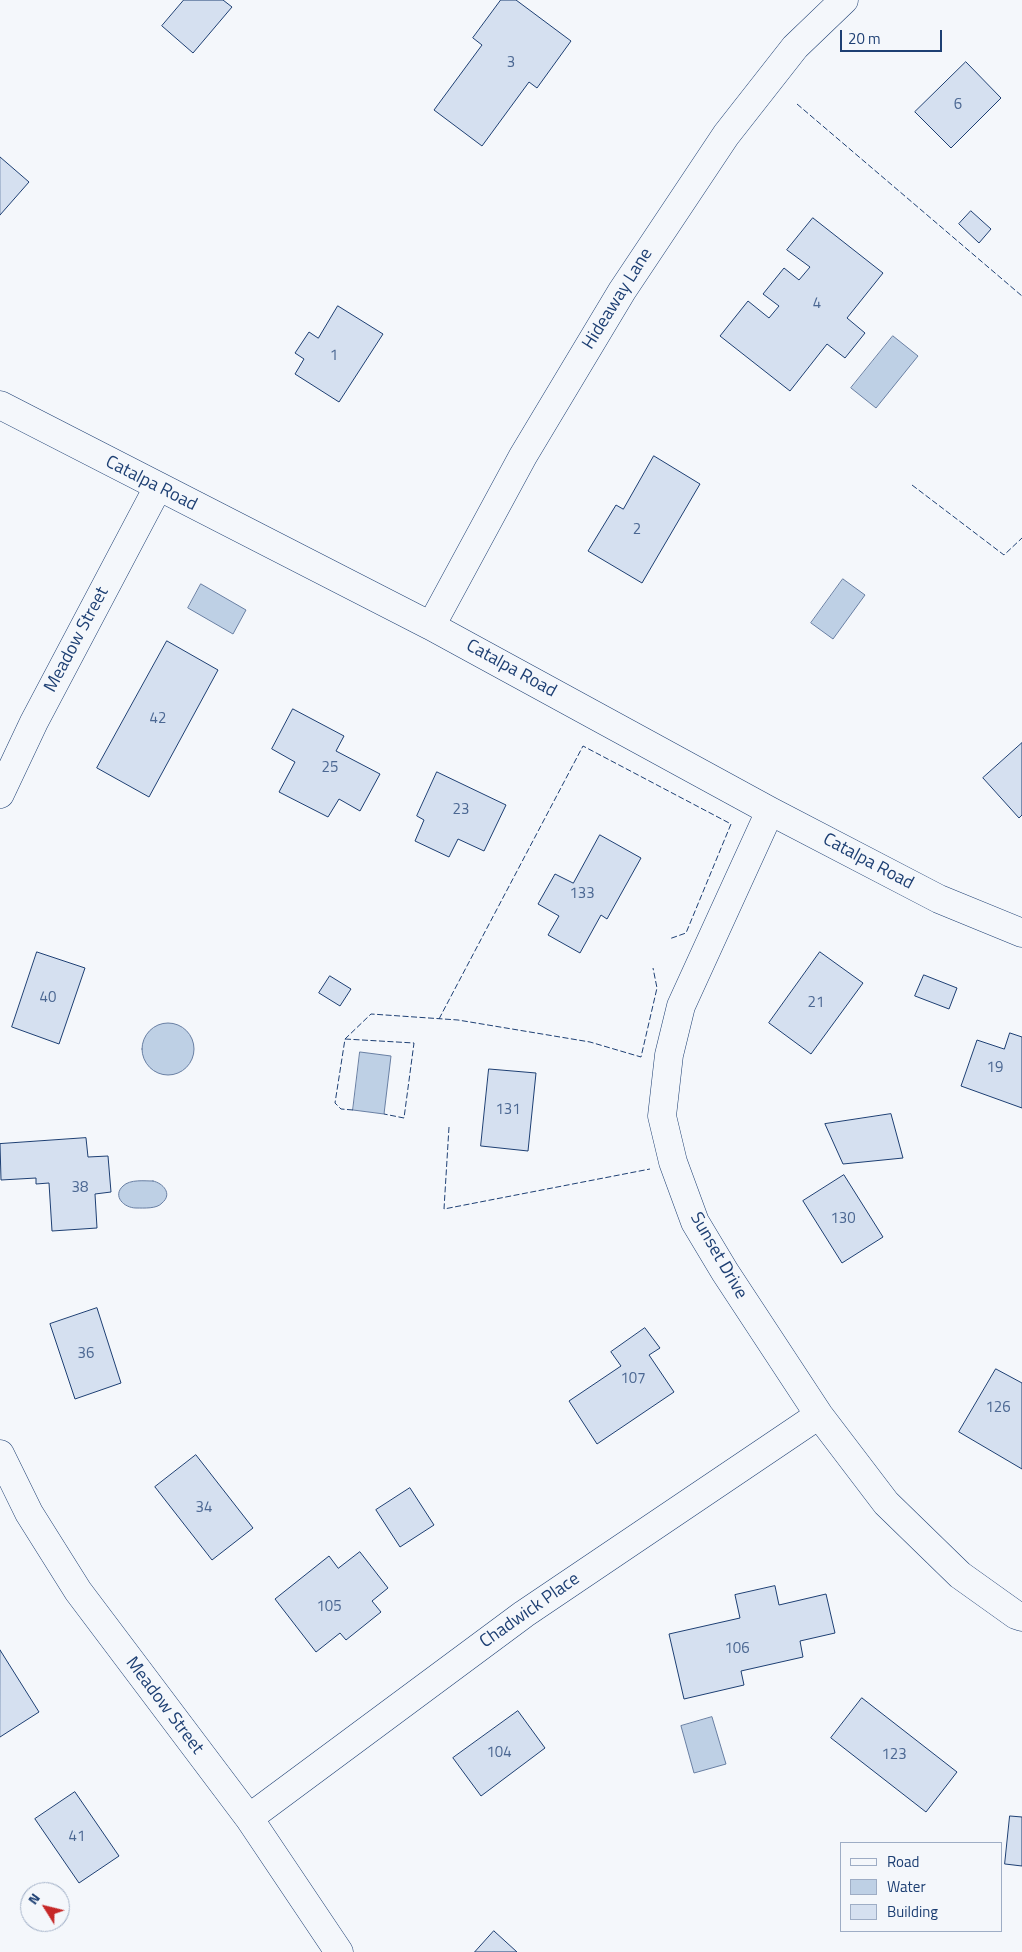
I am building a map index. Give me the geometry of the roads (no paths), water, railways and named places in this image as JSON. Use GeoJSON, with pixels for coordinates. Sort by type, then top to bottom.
{"type":"FeatureCollection","features":[{"type":"Feature","properties":{"kind":"street","name":"Hideaway Lane"},"geometry":{"type":"LineString","coordinates":[[431,626],[522,456],[622,291],[726,136],[795,47],[844,0]]}},
{"type":"Feature","properties":{"kind":"street","name":"Catalpa Road"},"geometry":{"type":"LineString","coordinates":[[0,405],[431,626],[770,811],[939,899],[1022,933]]}},
{"type":"Feature","properties":{"kind":"street","name":"Meadow Street"},"geometry":{"type":"LineString","coordinates":[[0,794],[34,722],[158,487]]}},
{"type":"Feature","properties":{"kind":"street","name":"Sunset Drive"},"geometry":{"type":"LineString","coordinates":[[770,811],[682,1006],[669,1055],[662,1116],[673,1162],[695,1222],[725,1272],[819,1414],[886,1503],[960,1575],[1016,1615],[1022,1617]]}},
{"type":"Feature","properties":{"kind":"street","name":"Chadwick Place"},"geometry":{"type":"LineString","coordinates":[[249,1818],[524,1614],[819,1414]]}},
{"type":"Feature","properties":{"kind":"street","name":"Meadow Street"},"geometry":{"type":"LineString","coordinates":[[0,1454],[29,1513],[78,1591],[249,1818],[339,1952]]}},
{"type":"Feature","properties":{"kind":"water"},"geometry":{"type":"Polygon","coordinates":[[[893,336],[918,356],[876,408],[851,388],[893,336]]]}},
{"type":"Feature","properties":{"kind":"water"},"geometry":{"type":"Polygon","coordinates":[[[843,579],[865,595],[833,639],[811,623],[843,579]]]}},
{"type":"Feature","properties":{"kind":"water"},"geometry":{"type":"Polygon","coordinates":[[[201,584],[246,610],[233,634],[188,608],[201,584]]]}},
{"type":"Feature","properties":{"kind":"water"},"geometry":{"type":"Polygon","coordinates":[[[168,1023],[178,1025],[186,1031],[192,1039],[194,1049],[192,1059],[186,1067],[178,1073],[168,1075],[158,1073],[150,1067],[144,1059],[142,1049],[144,1039],[150,1031],[158,1025],[168,1023]]]}},
{"type":"Feature","properties":{"kind":"water"},"geometry":{"type":"Polygon","coordinates":[[[360,1052],[391,1056],[384,1114],[353,1110],[360,1052]]]}},
{"type":"Feature","properties":{"kind":"water"},"geometry":{"type":"Polygon","coordinates":[[[138,1181],[153,1181],[163,1186],[167,1193],[165,1200],[160,1205],[150,1208],[136,1208],[127,1206],[121,1201],[119,1197],[120,1190],[126,1184],[138,1181]]]}},
{"type":"Feature","properties":{"kind":"water"},"geometry":{"type":"Polygon","coordinates":[[[712,1717],[726,1764],[694,1773],[681,1726],[712,1717]]]}}]}
